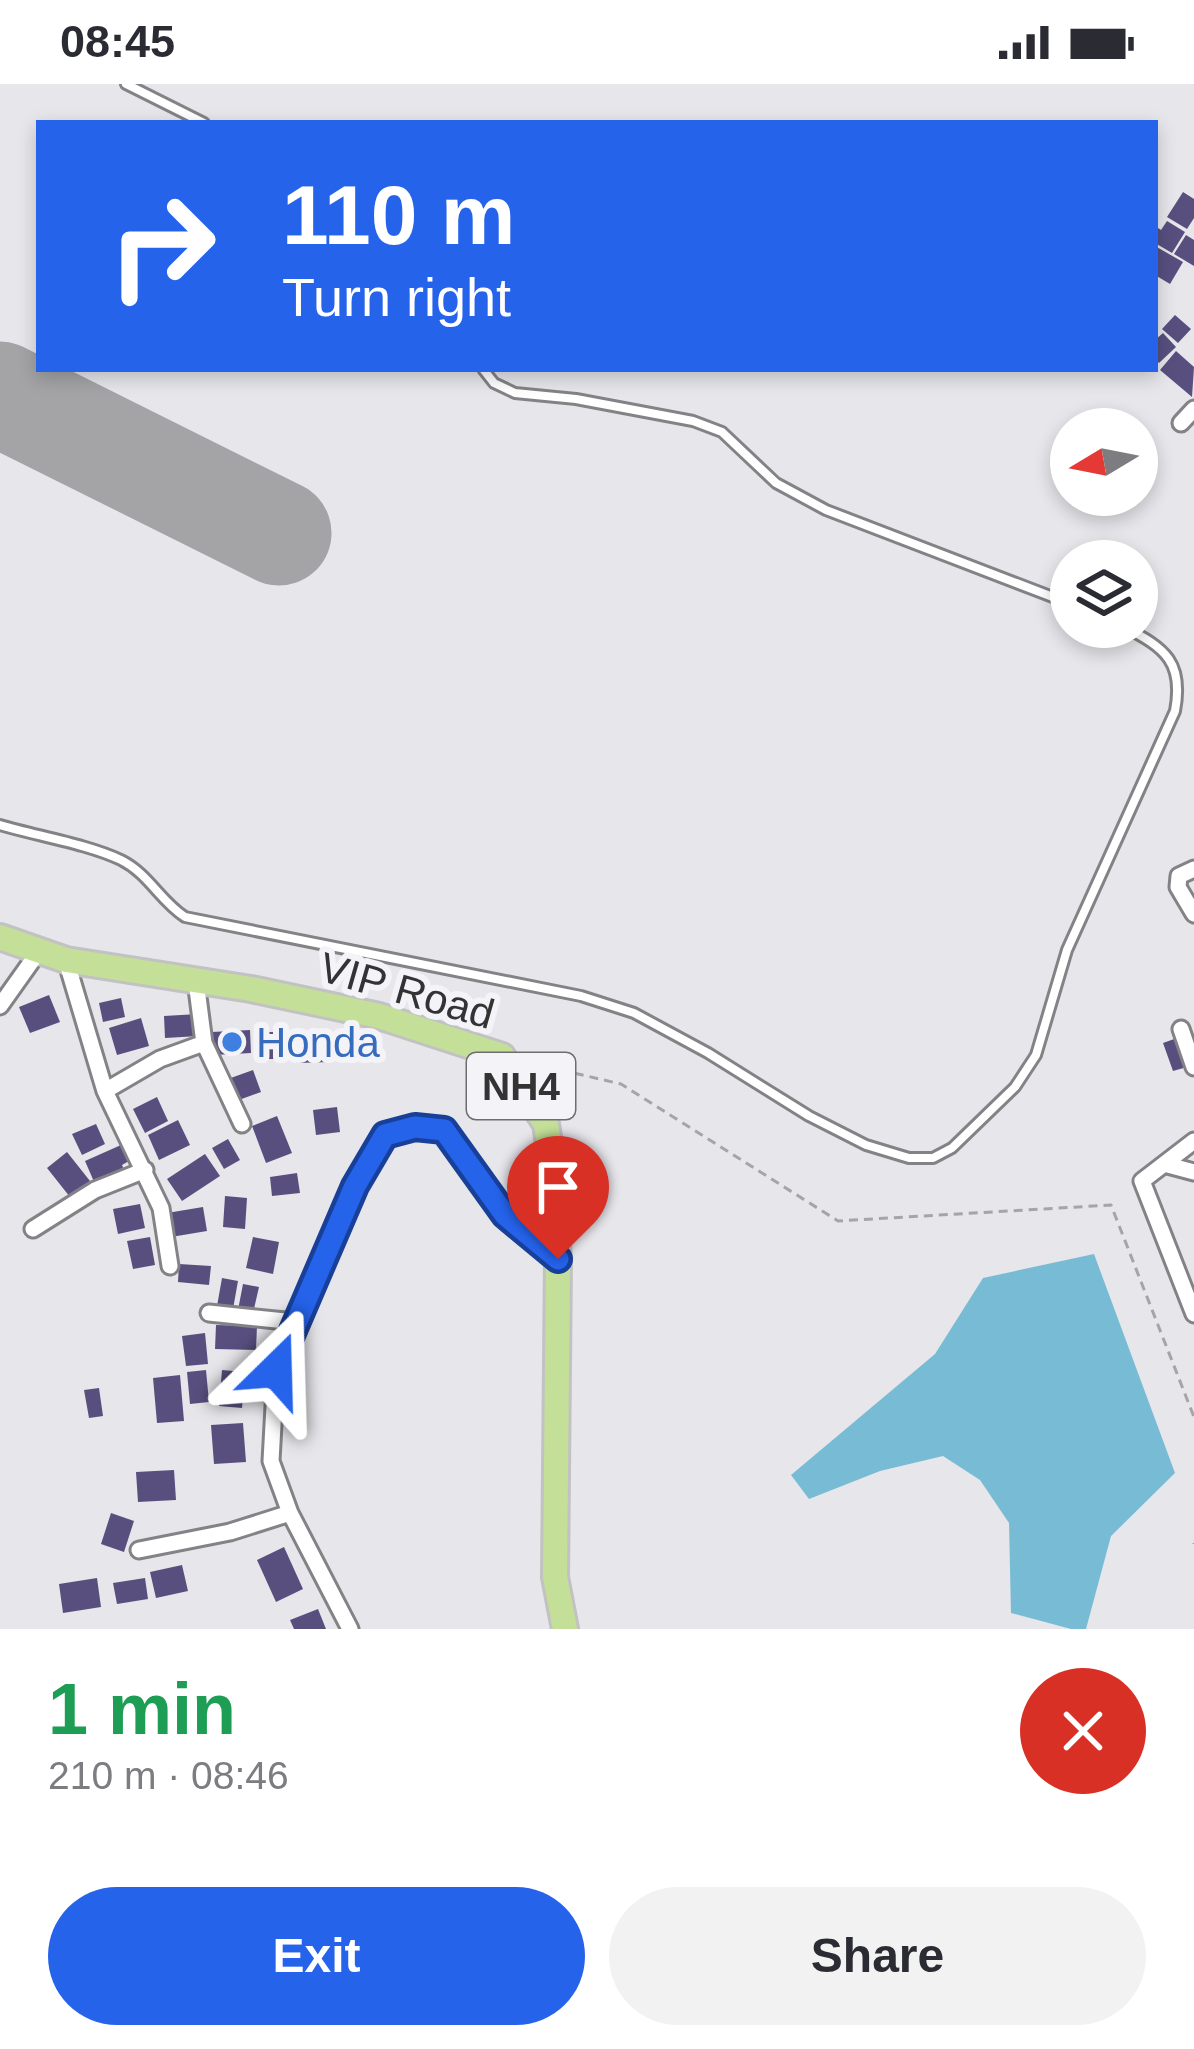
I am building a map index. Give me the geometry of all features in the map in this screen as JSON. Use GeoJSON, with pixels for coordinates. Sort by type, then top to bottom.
{"type":"FeatureCollection","features":[{"type":"Feature","properties":{"kind":"highway","name":"VIP Road"},"geometry":{"type":"LineString","coordinates":[[0,938],[66,960],[379,1016],[502,1056],[546,1124],[554,1171],[558,1259],[555,1577],[565,1629]]}},
{"type":"Feature","properties":{"kind":"street"},"geometry":{"type":"LineString","coordinates":[[1180,423],[1194,409]]}},
{"type":"Feature","properties":{"kind":"street"},"geometry":{"type":"LineString","coordinates":[[1194,869],[1179,876],[1178,887],[1194,914]]}},
{"type":"Feature","properties":{"kind":"street"},"geometry":{"type":"LineString","coordinates":[[0,1006],[39,950]]}},
{"type":"Feature","properties":{"kind":"street"},"geometry":{"type":"LineString","coordinates":[[66,960],[104,1091],[161,1208],[170,1266]]}},
{"type":"Feature","properties":{"kind":"street"},"geometry":{"type":"LineString","coordinates":[[196,981],[204,1043],[242,1124]]}},
{"type":"Feature","properties":{"kind":"street"},"geometry":{"type":"LineString","coordinates":[[1181,1030],[1194,1066]]}},
{"type":"Feature","properties":{"kind":"street"},"geometry":{"type":"LineString","coordinates":[[104,1091],[160,1059],[204,1043]]}},
{"type":"Feature","properties":{"kind":"street"},"geometry":{"type":"LineString","coordinates":[[350,1629],[290,1513],[271,1461],[276,1370],[355,1186],[385,1135],[415,1127],[444,1130],[505,1215],[558,1259]]}},
{"type":"Feature","properties":{"kind":"street"},"geometry":{"type":"LineString","coordinates":[[1194,1141],[1142,1181],[1194,1314]]}},
{"type":"Feature","properties":{"kind":"street"},"geometry":{"type":"LineString","coordinates":[[1164,1164],[1194,1172]]}},
{"type":"Feature","properties":{"kind":"street"},"geometry":{"type":"LineString","coordinates":[[33,1229],[95,1190],[145,1170]]}},
{"type":"Feature","properties":{"kind":"street"},"geometry":{"type":"LineString","coordinates":[[209,1313],[296,1322]]}},
{"type":"Feature","properties":{"kind":"street"},"geometry":{"type":"LineString","coordinates":[[139,1550],[230,1532],[290,1513]]}},
{"type":"Feature","properties":{"kind":"lane"},"geometry":{"type":"LineString","coordinates":[[126,84],[198,120]]}},
{"type":"Feature","properties":{"kind":"lane"},"geometry":{"type":"LineString","coordinates":[[485,372],[494,383],[515,394],[693,421],[722,432],[776,483],[826,510],[1050,596]]}},
{"type":"Feature","properties":{"kind":"lane"},"geometry":{"type":"LineString","coordinates":[[0,825],[121,860],[154,883],[167,906],[184,917],[581,996],[634,1013],[866,1145],[909,1158],[933,1158],[952,1148],[1015,1087],[1036,1055],[1067,950],[1175,712],[1180,684],[1170,659],[1158,648]]}},
{"type":"Feature","properties":{"kind":"path"},"geometry":{"type":"LineString","coordinates":[[502,1056],[620,1084],[838,1221],[1111,1205],[1194,1417]]}},
{"type":"Feature","properties":{"kind":"water"},"geometry":{"type":"Polygon","coordinates":[[[1094,1254],[1175,1473],[1111,1536],[1086,1629],[1011,1613],[1009,1523],[980,1480],[943,1456],[880,1471],[809,1499],[791,1475],[935,1354],[983,1278],[1094,1254]]]}},
{"type":"Feature","properties":{"kind":"building"},"geometry":{"type":"Polygon","coordinates":[[[1183,192],[1194,199],[1194,218],[1187,229],[1167,217],[1183,192]]]}},
{"type":"Feature","properties":{"kind":"building"},"geometry":{"type":"Polygon","coordinates":[[[1167,221],[1185,232],[1172,253],[1158,245],[1158,228],[1167,221]]]}},
{"type":"Feature","properties":{"kind":"building"},"geometry":{"type":"Polygon","coordinates":[[[1186,235],[1194,240],[1194,266],[1174,254],[1186,235]]]}},
{"type":"Feature","properties":{"kind":"building"},"geometry":{"type":"Polygon","coordinates":[[[1158,248],[1183,262],[1170,284],[1158,277],[1158,248]]]}},
{"type":"Feature","properties":{"kind":"building"},"geometry":{"type":"Polygon","coordinates":[[[1175,315],[1191,329],[1178,343],[1162,329],[1175,315]]]}},
{"type":"Feature","properties":{"kind":"building"},"geometry":{"type":"Polygon","coordinates":[[[1163,333],[1176,347],[1159,363],[1158,362],[1158,337],[1163,333]]]}},
{"type":"Feature","properties":{"kind":"building"},"geometry":{"type":"Polygon","coordinates":[[[1176,351],[1194,367],[1192,397],[1160,370],[1176,351]]]}},
{"type":"Feature","properties":{"kind":"building"},"geometry":{"type":"Polygon","coordinates":[[[49,995],[60,1022],[30,1033],[19,1007],[49,995]]]}},
{"type":"Feature","properties":{"kind":"building"},"geometry":{"type":"Polygon","coordinates":[[[121,998],[125,1017],[103,1022],[99,1003],[121,998]]]}},
{"type":"Feature","properties":{"kind":"building"},"geometry":{"type":"Polygon","coordinates":[[[198,1014],[199,1036],[165,1038],[164,1016],[198,1014]]]}},
{"type":"Feature","properties":{"kind":"building"},"geometry":{"type":"Polygon","coordinates":[[[141,1018],[149,1046],[117,1055],[109,1028],[141,1018]]]}},
{"type":"Feature","properties":{"kind":"building","name":"Honda"},"geometry":{"type":"Polygon","coordinates":[[[250,1030],[251,1053],[213,1055],[212,1032],[250,1030]]]}},
{"type":"Feature","properties":{"kind":"building"},"geometry":{"type":"Polygon","coordinates":[[[257,1032],[288,1032],[287,1059],[256,1059],[257,1032]]]}},
{"type":"Feature","properties":{"kind":"building"},"geometry":{"type":"Polygon","coordinates":[[[296,1036],[331,1036],[331,1062],[296,1063],[296,1036]]]}},
{"type":"Feature","properties":{"kind":"building"},"geometry":{"type":"Polygon","coordinates":[[[1177,1038],[1187,1067],[1173,1071],[1163,1043],[1177,1038]]]}},
{"type":"Feature","properties":{"kind":"building"},"geometry":{"type":"Polygon","coordinates":[[[253,1070],[261,1092],[236,1101],[228,1079],[253,1070]]]}},
{"type":"Feature","properties":{"kind":"building"},"geometry":{"type":"Polygon","coordinates":[[[157,1097],[168,1121],[145,1133],[133,1109],[157,1097]]]}},
{"type":"Feature","properties":{"kind":"building"},"geometry":{"type":"Polygon","coordinates":[[[337,1107],[340,1132],[316,1135],[313,1110],[337,1107]]]}},
{"type":"Feature","properties":{"kind":"building"},"geometry":{"type":"Polygon","coordinates":[[[277,1116],[292,1153],[266,1163],[252,1126],[277,1116]]]}},
{"type":"Feature","properties":{"kind":"building"},"geometry":{"type":"Polygon","coordinates":[[[178,1120],[190,1145],[159,1160],[148,1135],[178,1120]]]}},
{"type":"Feature","properties":{"kind":"building"},"geometry":{"type":"Polygon","coordinates":[[[96,1124],[105,1144],[82,1155],[72,1134],[96,1124]]]}},
{"type":"Feature","properties":{"kind":"building"},"geometry":{"type":"Polygon","coordinates":[[[228,1139],[240,1160],[224,1169],[212,1148],[228,1139]]]}},
{"type":"Feature","properties":{"kind":"building"},"geometry":{"type":"Polygon","coordinates":[[[121,1145],[129,1161],[122,1165],[124,1170],[95,1184],[85,1161],[121,1145]]]}},
{"type":"Feature","properties":{"kind":"building"},"geometry":{"type":"Polygon","coordinates":[[[67,1152],[90,1181],[70,1197],[47,1168],[67,1152]]]}},
{"type":"Feature","properties":{"kind":"building"},"geometry":{"type":"Polygon","coordinates":[[[205,1154],[220,1176],[182,1201],[167,1179],[205,1154]]]}},
{"type":"Feature","properties":{"kind":"building"},"geometry":{"type":"Polygon","coordinates":[[[297,1173],[300,1193],[272,1196],[270,1177],[297,1173]]]}},
{"type":"Feature","properties":{"kind":"building"},"geometry":{"type":"Polygon","coordinates":[[[225,1196],[247,1198],[245,1229],[223,1227],[225,1196]]]}},
{"type":"Feature","properties":{"kind":"building"},"geometry":{"type":"Polygon","coordinates":[[[140,1204],[145,1228],[118,1234],[113,1209],[140,1204]]]}},
{"type":"Feature","properties":{"kind":"building"},"geometry":{"type":"Polygon","coordinates":[[[203,1207],[207,1231],[171,1237],[167,1213],[203,1207]]]}},
{"type":"Feature","properties":{"kind":"building"},"geometry":{"type":"Polygon","coordinates":[[[150,1237],[155,1265],[133,1269],[127,1241],[150,1237]]]}},
{"type":"Feature","properties":{"kind":"building"},"geometry":{"type":"Polygon","coordinates":[[[253,1237],[279,1242],[273,1274],[246,1268],[253,1237]]]}},
{"type":"Feature","properties":{"kind":"building"},"geometry":{"type":"Polygon","coordinates":[[[179,1264],[211,1266],[209,1285],[178,1282],[179,1264]]]}},
{"type":"Feature","properties":{"kind":"building"},"geometry":{"type":"Polygon","coordinates":[[[222,1278],[238,1281],[233,1309],[217,1306],[222,1278]]]}},
{"type":"Feature","properties":{"kind":"building"},"geometry":{"type":"Polygon","coordinates":[[[243,1284],[259,1287],[253,1313],[238,1310],[243,1284]]]}},
{"type":"Feature","properties":{"kind":"building"},"geometry":{"type":"Polygon","coordinates":[[[216,1325],[257,1326],[256,1350],[215,1349],[216,1325]]]}},
{"type":"Feature","properties":{"kind":"building"},"geometry":{"type":"Polygon","coordinates":[[[205,1333],[208,1364],[186,1366],[182,1336],[205,1333]]]}},
{"type":"Feature","properties":{"kind":"building"},"geometry":{"type":"Polygon","coordinates":[[[206,1370],[209,1402],[190,1404],[187,1372],[206,1370]]]}},
{"type":"Feature","properties":{"kind":"building"},"geometry":{"type":"Polygon","coordinates":[[[222,1370],[245,1372],[242,1408],[219,1406],[222,1370]]]}},
{"type":"Feature","properties":{"kind":"building"},"geometry":{"type":"Polygon","coordinates":[[[180,1375],[184,1421],[157,1423],[153,1378],[180,1375]]]}},
{"type":"Feature","properties":{"kind":"building"},"geometry":{"type":"Polygon","coordinates":[[[99,1388],[103,1416],[89,1418],[84,1390],[99,1388]]]}},
{"type":"Feature","properties":{"kind":"building"},"geometry":{"type":"Polygon","coordinates":[[[243,1423],[246,1462],[214,1464],[211,1425],[243,1423]]]}},
{"type":"Feature","properties":{"kind":"building"},"geometry":{"type":"Polygon","coordinates":[[[174,1470],[176,1500],[138,1502],[136,1472],[174,1470]]]}},
{"type":"Feature","properties":{"kind":"building"},"geometry":{"type":"Polygon","coordinates":[[[111,1513],[134,1521],[124,1552],[101,1544],[111,1513]]]}},
{"type":"Feature","properties":{"kind":"building"},"geometry":{"type":"Polygon","coordinates":[[[284,1547],[303,1589],[276,1602],[257,1560],[284,1547]]]}},
{"type":"Feature","properties":{"kind":"building"},"geometry":{"type":"Polygon","coordinates":[[[182,1565],[188,1591],[156,1598],[150,1572],[182,1565]]]}},
{"type":"Feature","properties":{"kind":"building"},"geometry":{"type":"Polygon","coordinates":[[[97,1578],[101,1607],[63,1613],[59,1584],[97,1578]]]}},
{"type":"Feature","properties":{"kind":"building"},"geometry":{"type":"Polygon","coordinates":[[[145,1578],[148,1599],[117,1604],[113,1583],[145,1578]]]}},
{"type":"Feature","properties":{"kind":"building"},"geometry":{"type":"Polygon","coordinates":[[[318,1609],[326,1629],[294,1629],[290,1620],[318,1609]]]}},
{"type":"Feature","properties":{"kind":"runway"},"geometry":{"type":"LineString","coordinates":[[0,394],[279,533]]}},
{"type":"Feature","properties":{"kind":"place","name":"Honda"},"geometry":{"type":"Point","coordinates":[232,1042]}},
{"type":"Feature","properties":{"kind":"route"},"geometry":{"type":"LineString","coordinates":[[276,1370],[355,1186],[385,1135],[415,1127],[444,1130],[505,1215],[558,1259]]}}]}
